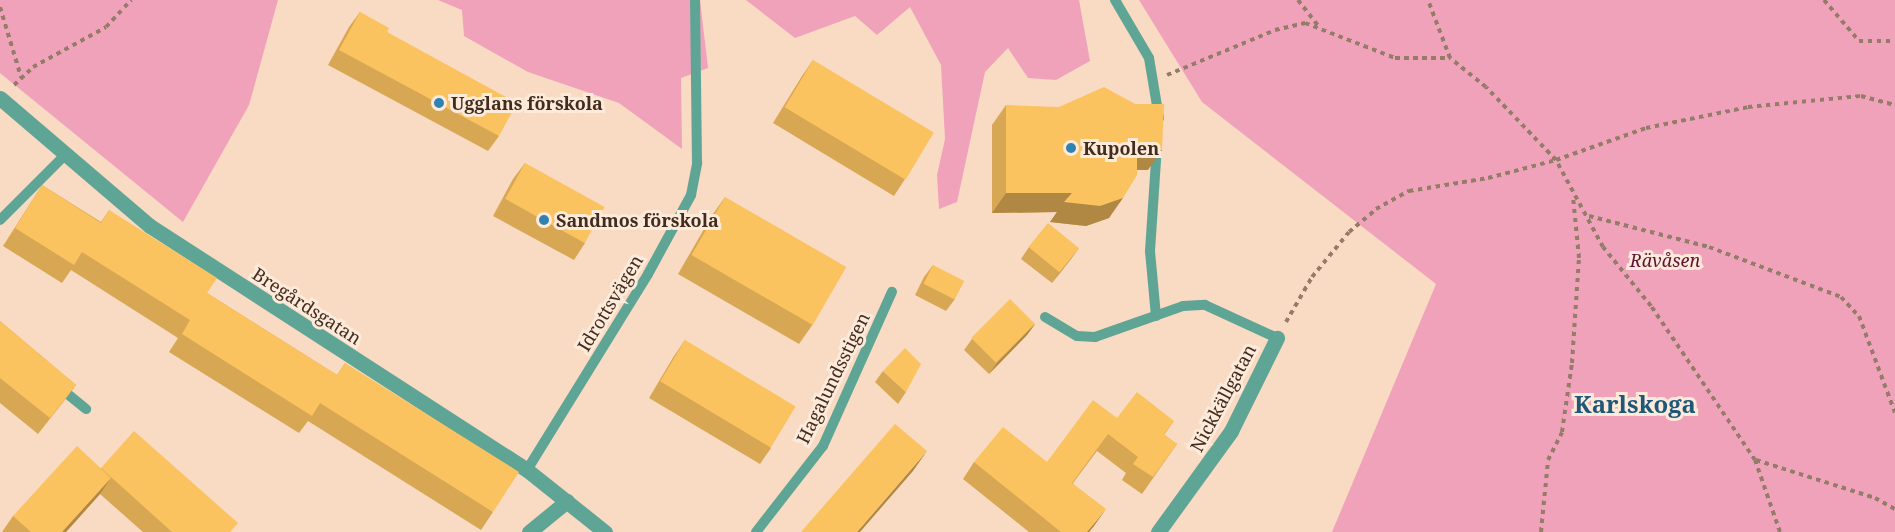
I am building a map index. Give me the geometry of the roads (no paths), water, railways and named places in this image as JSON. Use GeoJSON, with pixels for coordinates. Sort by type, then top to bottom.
{"type":"FeatureCollection","features":[{"type":"Feature","properties":{"kind":"street","name":"Bregårdsgatan"},"geometry":{"type":"LineString","coordinates":[[1,98],[150,226],[194,257],[527,470],[605,532]]}},
{"type":"Feature","properties":{"kind":"street","name":"Nickkällgatan"},"geometry":{"type":"LineString","coordinates":[[1158,532],[1231,431],[1277,338]]}},
{"type":"Feature","properties":{"kind":"street"},"geometry":{"type":"LineString","coordinates":[[529,532],[567,501]]}},
{"type":"Feature","properties":{"kind":"lane","name":"Idrottsvägen"},"geometry":{"type":"LineString","coordinates":[[527,470],[648,274],[691,195],[697,163],[695,0]]}},
{"type":"Feature","properties":{"kind":"lane"},"geometry":{"type":"LineString","coordinates":[[1114,0],[1142,42],[1155,78],[1159,118],[1150,251],[1156,316]]}},
{"type":"Feature","properties":{"kind":"lane"},"geometry":{"type":"LineString","coordinates":[[0,220],[66,154]]}},
{"type":"Feature","properties":{"kind":"lane","name":"Hagalundsstigen"},"geometry":{"type":"LineString","coordinates":[[756,532],[823,446],[892,292]]}},
{"type":"Feature","properties":{"kind":"lane"},"geometry":{"type":"LineString","coordinates":[[1045,317],[1077,336],[1095,337],[1183,306],[1205,305],[1277,338]]}},
{"type":"Feature","properties":{"kind":"lane"},"geometry":{"type":"LineString","coordinates":[[52,381],[86,409]]}},
{"type":"Feature","properties":{"kind":"place","name":"Ugglans förskola"},"geometry":{"type":"Point","coordinates":[439,103]}},
{"type":"Feature","properties":{"kind":"place","name":"Kupolen"},"geometry":{"type":"Point","coordinates":[1071,148]}},
{"type":"Feature","properties":{"kind":"place","name":"Sandmos förskola"},"geometry":{"type":"Point","coordinates":[544,220]}},
{"type":"Feature","properties":{"kind":"district","name":"Karlskoga"},"geometry":{"type":"Point","coordinates":[1635,404]}},
{"type":"Feature","properties":{"kind":"park label","name":"Rävåsen"},"geometry":{"type":"Point","coordinates":[1665,260]}}]}
